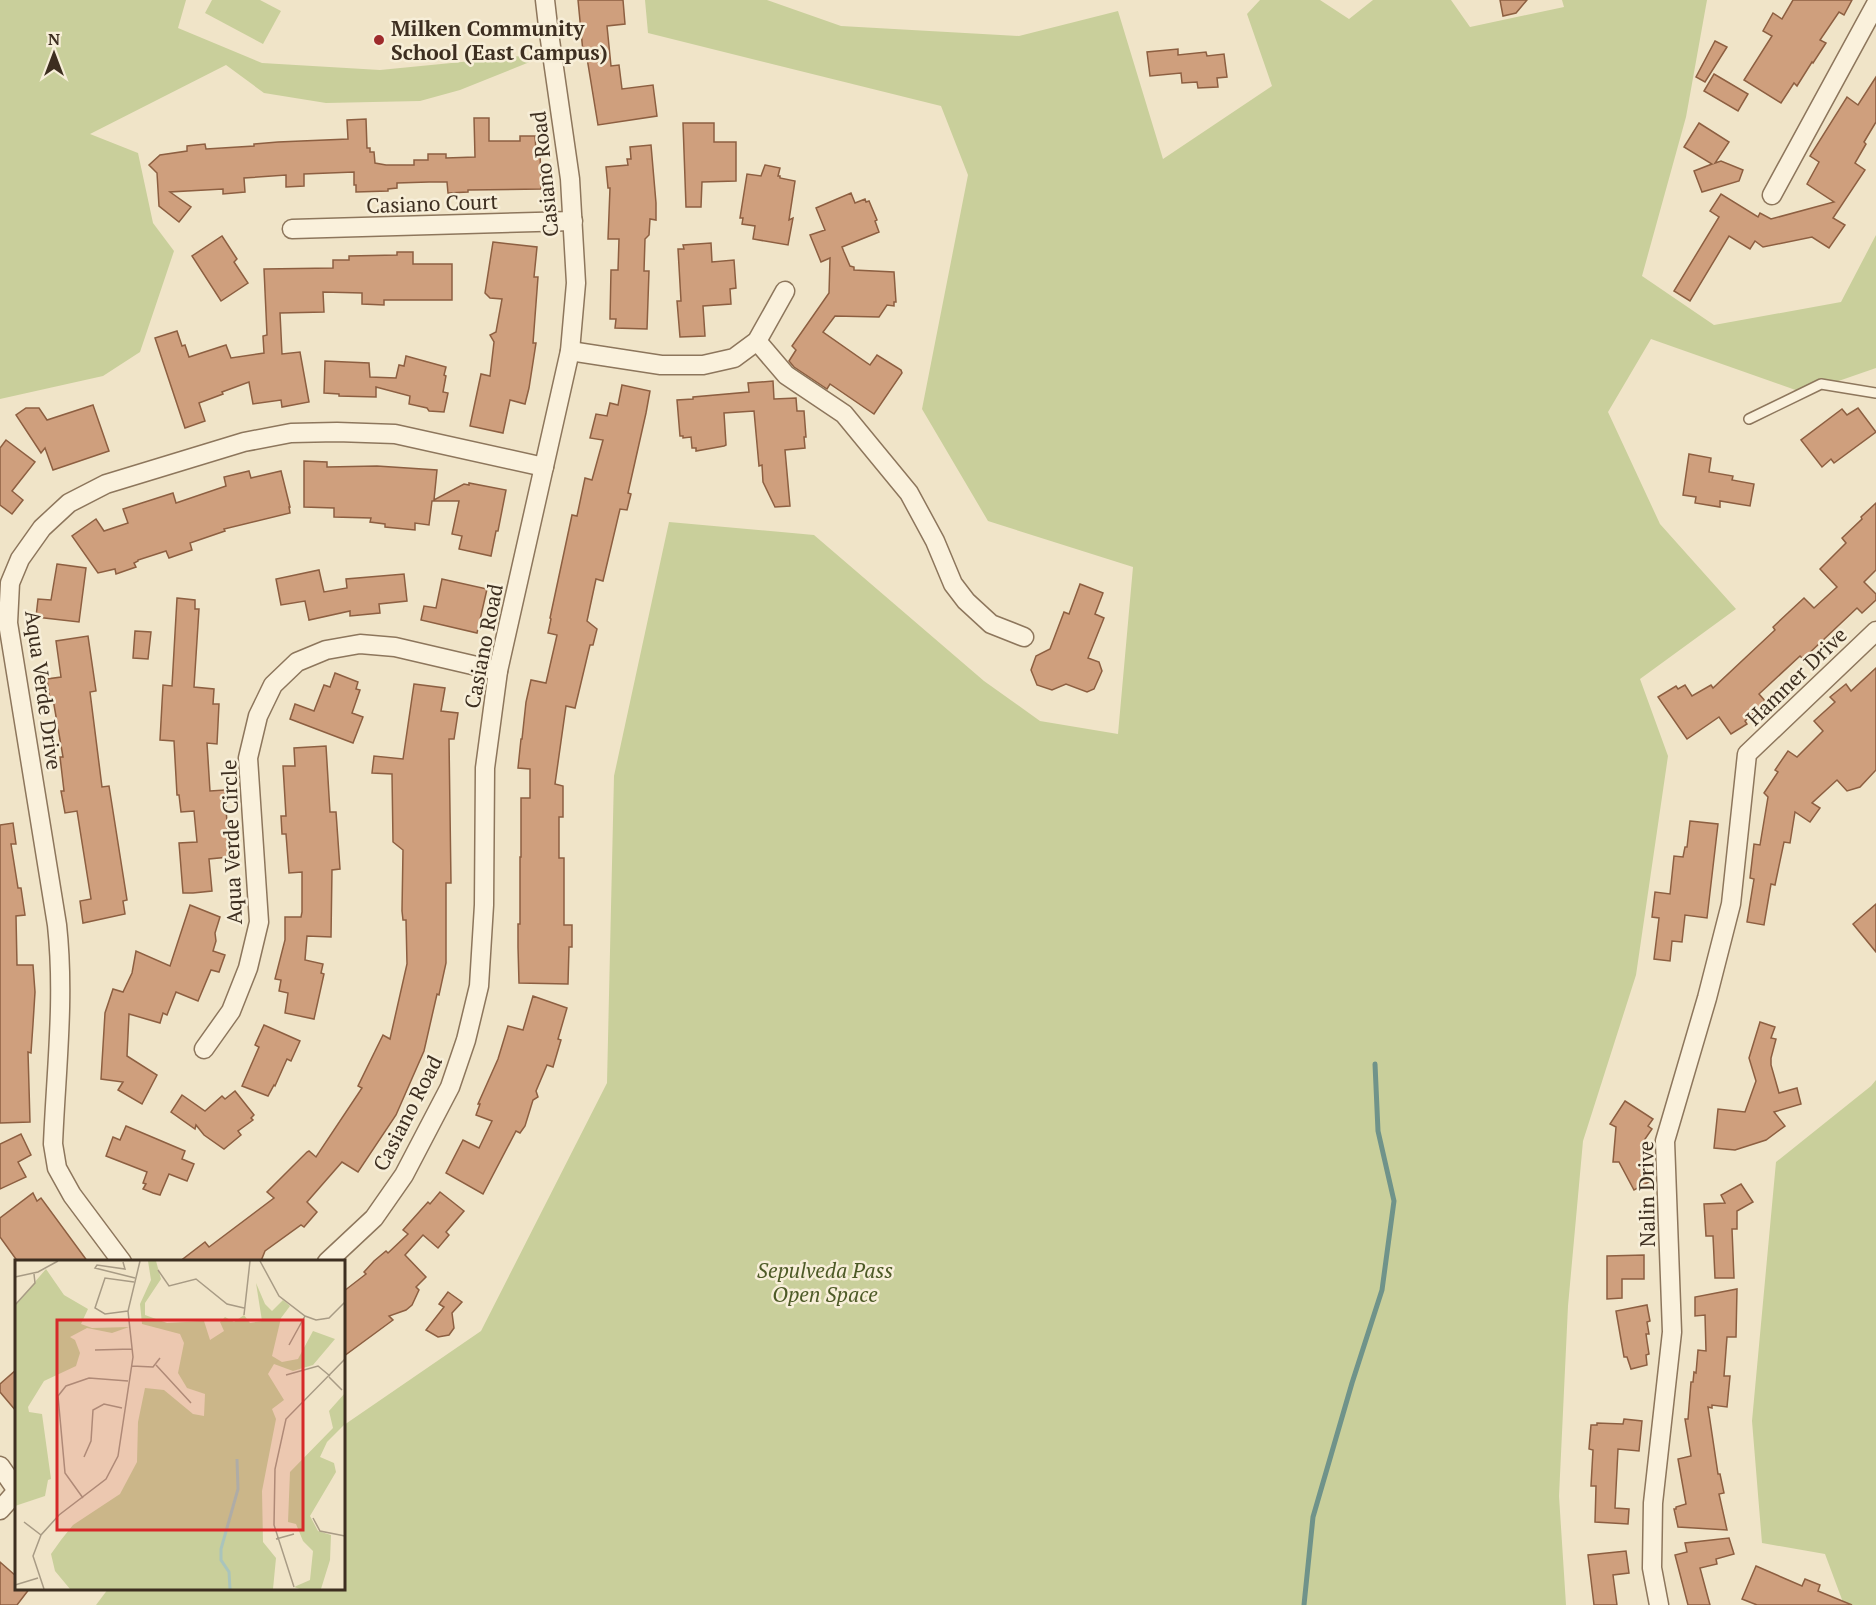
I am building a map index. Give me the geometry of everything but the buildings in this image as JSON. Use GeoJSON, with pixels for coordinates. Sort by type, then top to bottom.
{"type":"FeatureCollection","features":[{"type":"Feature","properties":{"kind":"street","name":"Casiano Road"},"geometry":{"type":"LineString","coordinates":[[329,1260],[374,1218],[404,1175],[450,1087],[466,1040],[479,986],[484,905],[485,768],[498,671],[570,351],[576,283],[570,179],[545,0]]}},
{"type":"Feature","properties":{"kind":"street"},"geometry":{"type":"LineString","coordinates":[[1772,195],[1876,4]]}},
{"type":"Feature","properties":{"kind":"street","name":"Casiano Court"},"geometry":{"type":"LineString","coordinates":[[292,229],[573,221]]}},
{"type":"Feature","properties":{"kind":"street"},"geometry":{"type":"LineString","coordinates":[[570,351],[661,365],[703,365],[734,358],[756,341],[785,291]]}},
{"type":"Feature","properties":{"kind":"street"},"geometry":{"type":"LineString","coordinates":[[756,341],[786,375],[844,414],[909,493],[935,542],[953,584],[966,601],[991,624],[1024,637]]}},
{"type":"Feature","properties":{"kind":"street","name":"Aqua Verde Drive"},"geometry":{"type":"LineString","coordinates":[[121,1260],[72,1195],[57,1168],[54,1144],[61,959],[8,623],[10,583],[21,559],[42,528],[69,503],[106,484],[244,442],[291,433],[395,434],[544,467]]}},
{"type":"Feature","properties":{"kind":"street","name":"Hamner Drive"},"geometry":{"type":"LineString","coordinates":[[1747,754],[1876,631]]}},
{"type":"Feature","properties":{"kind":"street","name":"Aqua Verde Circle"},"geometry":{"type":"LineString","coordinates":[[204,1049],[231,1011],[248,969],[259,922],[248,758],[258,716],[273,685],[297,663],[326,650],[360,644],[395,647],[498,671]]}},
{"type":"Feature","properties":{"kind":"street","name":"Nalin Drive"},"geometry":{"type":"LineString","coordinates":[[1659,1605],[1652,1568],[1653,1503],[1672,1332],[1665,1141],[1707,998],[1731,904],[1747,754]]}},
{"type":"Feature","properties":{"kind":"street"},"geometry":{"type":"LineString","coordinates":[[0,1466],[15,1488]]}},
{"type":"Feature","properties":{"kind":"street"},"geometry":{"type":"LineString","coordinates":[[0,1510],[15,1491]]}},
{"type":"Feature","properties":{"kind":"lane"},"geometry":{"type":"LineString","coordinates":[[1749,419],[1821,384],[1876,393]]}},
{"type":"Feature","properties":{"kind":"green space"},"geometry":{"type":"Polygon","coordinates":[[[0,0],[186,0],[178,28],[262,63],[380,70],[552,53],[460,90],[420,101],[326,103],[264,93],[226,65],[90,134],[138,153],[153,223],[174,251],[140,352],[103,376],[0,399],[0,0]]]}},
{"type":"Feature","properties":{"kind":"green space"},"geometry":{"type":"Polygon","coordinates":[[[212,0],[260,0],[281,11],[263,44],[205,13],[212,0]]]}},
{"type":"Feature","properties":{"kind":"green space","name":"Sepulveda Pass Open Space"},"geometry":{"type":"Polygon","coordinates":[[[645,0],[767,0],[841,26],[1019,36],[1118,11],[1163,159],[1272,86],[1247,14],[1260,0],[1320,0],[1349,19],[1373,0],[1451,0],[1470,27],[1564,7],[1562,0],[1707,0],[1686,117],[1642,276],[1714,325],[1841,302],[1876,235],[1876,368],[1804,393],[1651,339],[1608,412],[1660,524],[1736,609],[1640,679],[1668,756],[1636,975],[1583,1141],[1568,1306],[1559,1496],[1566,1605],[96,1605],[107,1590],[345,1590],[345,1424],[481,1331],[607,1083],[614,776],[669,522],[814,535],[984,681],[1040,721],[1118,734],[1133,567],[988,521],[922,409],[968,175],[941,106],[648,33],[645,0]]]}},
{"type":"Feature","properties":{"kind":"green space"},"geometry":{"type":"Polygon","coordinates":[[[1876,1080],[1876,1605],[1844,1605],[1825,1554],[1762,1543],[1752,1421],[1776,1162],[1876,1080]]]}},
{"type":"Feature","properties":{"kind":"waterway"},"geometry":{"type":"LineString","coordinates":[[1304,1605],[1313,1517],[1382,1290],[1394,1201],[1378,1131],[1375,1064]]}},
{"type":"Feature","properties":{"kind":"place","name":"Milken Community School (East Campus)"},"geometry":{"type":"Point","coordinates":[379,40]}}]}
